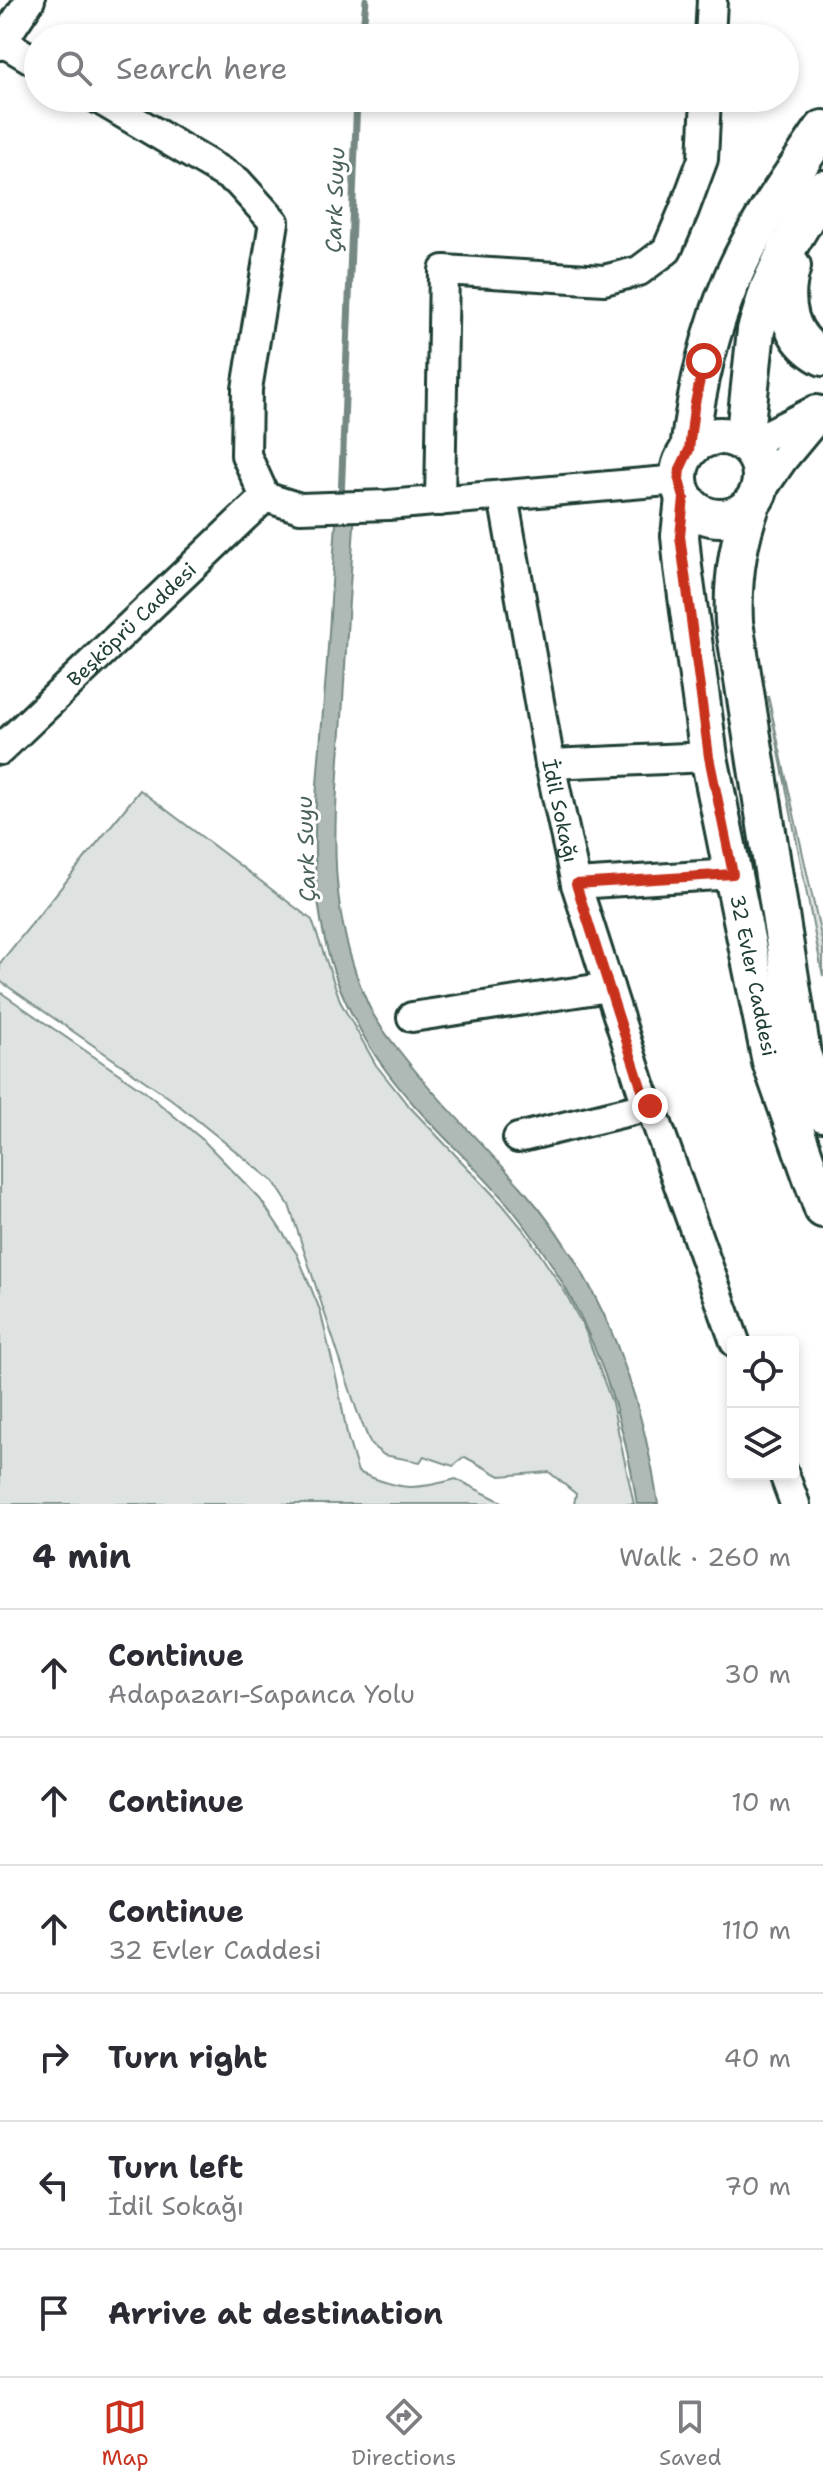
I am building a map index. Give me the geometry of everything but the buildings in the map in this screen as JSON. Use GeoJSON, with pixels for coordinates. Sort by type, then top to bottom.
{"type":"FeatureCollection","features":[{"type":"Feature","properties":{"kind":"main road","name":"32 Evler Caddesi"},"geometry":{"type":"LineString","coordinates":[[823,129],[754,236],[733,277],[704,361],[694,408],[684,476],[680,536],[709,757],[771,1062],[823,1209]]}},
{"type":"Feature","properties":{"kind":"main road"},"geometry":{"type":"LineString","coordinates":[[745,444],[756,330],[769,288],[817,197]]}},
{"type":"Feature","properties":{"kind":"main road"},"geometry":{"type":"LineString","coordinates":[[817,197],[789,279],[787,309],[804,346],[823,357]]}},
{"type":"Feature","properties":{"kind":"main road"},"geometry":{"type":"LineString","coordinates":[[721,436],[745,444],[756,455],[761,468],[762,482],[755,500],[741,514],[716,519],[704,515],[684,476],[698,442],[721,436]]}},
{"type":"Feature","properties":{"kind":"main road","name":"32 Evler Caddesi"},"geometry":{"type":"LineString","coordinates":[[755,500],[740,536],[735,567],[734,622],[802,1054],[821,1099]]}},
{"type":"Feature","properties":{"kind":"street"},"geometry":{"type":"LineString","coordinates":[[24,56],[1,44],[30,0]]}},
{"type":"Feature","properties":{"kind":"street"},"geometry":{"type":"LineString","coordinates":[[711,24],[712,0]]}},
{"type":"Feature","properties":{"kind":"street"},"geometry":{"type":"LineString","coordinates":[[121,112],[237,181],[274,222],[247,389],[246,455],[265,497],[300,508],[388,505],[684,476]]}},
{"type":"Feature","properties":{"kind":"street"},"geometry":{"type":"LineString","coordinates":[[440,501],[444,270],[604,280],[639,271],[667,250],[684,210],[703,159],[705,112]]}},
{"type":"Feature","properties":{"kind":"street"},"geometry":{"type":"LineString","coordinates":[[745,444],[823,408]]}},
{"type":"Feature","properties":{"kind":"street"},"geometry":{"type":"LineString","coordinates":[[755,500],[823,408]]}},
{"type":"Feature","properties":{"kind":"street","name":"İdil Sokağı"},"geometry":{"type":"LineString","coordinates":[[503,496],[550,764],[576,884],[650,1106],[733,1336]]}},
{"type":"Feature","properties":{"kind":"street","name":"Beşköprü Caddesi"},"geometry":{"type":"LineString","coordinates":[[0,750],[265,497]]}},
{"type":"Feature","properties":{"kind":"street"},"geometry":{"type":"LineString","coordinates":[[550,764],[709,757]]}},
{"type":"Feature","properties":{"kind":"street"},"geometry":{"type":"LineString","coordinates":[[576,884],[733,874]]}},
{"type":"Feature","properties":{"kind":"street"},"geometry":{"type":"LineString","coordinates":[[412,1017],[609,987]]}},
{"type":"Feature","properties":{"kind":"street"},"geometry":{"type":"LineString","coordinates":[[518,1138],[650,1106]]}},
{"type":"Feature","properties":{"kind":"street"},"geometry":{"type":"LineString","coordinates":[[786,1480],[795,1504]]}},
{"type":"Feature","properties":{"kind":"shaded area"},"geometry":{"type":"Polygon","coordinates":[[[355,511],[335,826],[338,896],[353,966],[379,1024],[432,1091],[521,1187],[574,1258],[613,1335],[628,1376],[651,1460],[658,1504],[637,1504],[621,1425],[609,1387],[596,1350],[560,1279],[515,1213],[413,1104],[382,1065],[354,1018],[331,964],[317,886],[316,807],[337,512],[355,511]]]}},
{"type":"Feature","properties":{"kind":"shaded area"},"geometry":{"type":"Polygon","coordinates":[[[768,696],[823,945],[823,976],[768,696]]]}},
{"type":"Feature","properties":{"kind":"shaded area"},"geometry":{"type":"Polygon","coordinates":[[[140,790],[312,920],[341,1003],[376,1065],[407,1104],[502,1204],[526,1233],[565,1292],[585,1330],[612,1403],[634,1504],[574,1504],[576,1494],[549,1472],[500,1476],[465,1457],[453,1466],[424,1456],[420,1462],[384,1455],[371,1445],[289,1205],[274,1182],[171,1099],[0,981],[0,963],[140,790]]]}},
{"type":"Feature","properties":{"kind":"shaded area"},"geometry":{"type":"Polygon","coordinates":[[[0,992],[144,1091],[203,1140],[260,1199],[297,1254],[320,1310],[358,1472],[407,1487],[456,1479],[506,1504],[0,1504],[0,992]]]}},
{"type":"Feature","properties":{"kind":"waterway","name":"Çark Suyu"},"geometry":{"type":"LineString","coordinates":[[363,24],[366,0]]}},
{"type":"Feature","properties":{"kind":"waterway","name":"Çark Suyu"},"geometry":{"type":"LineString","coordinates":[[341,499],[356,112]]}},
{"type":"Feature","properties":{"kind":"route"},"geometry":{"type":"LineString","coordinates":[[650,1106],[642,1090],[576,884],[733,874],[709,757],[680,536],[684,498],[679,480],[680,469],[689,450],[704,361]]}}]}
